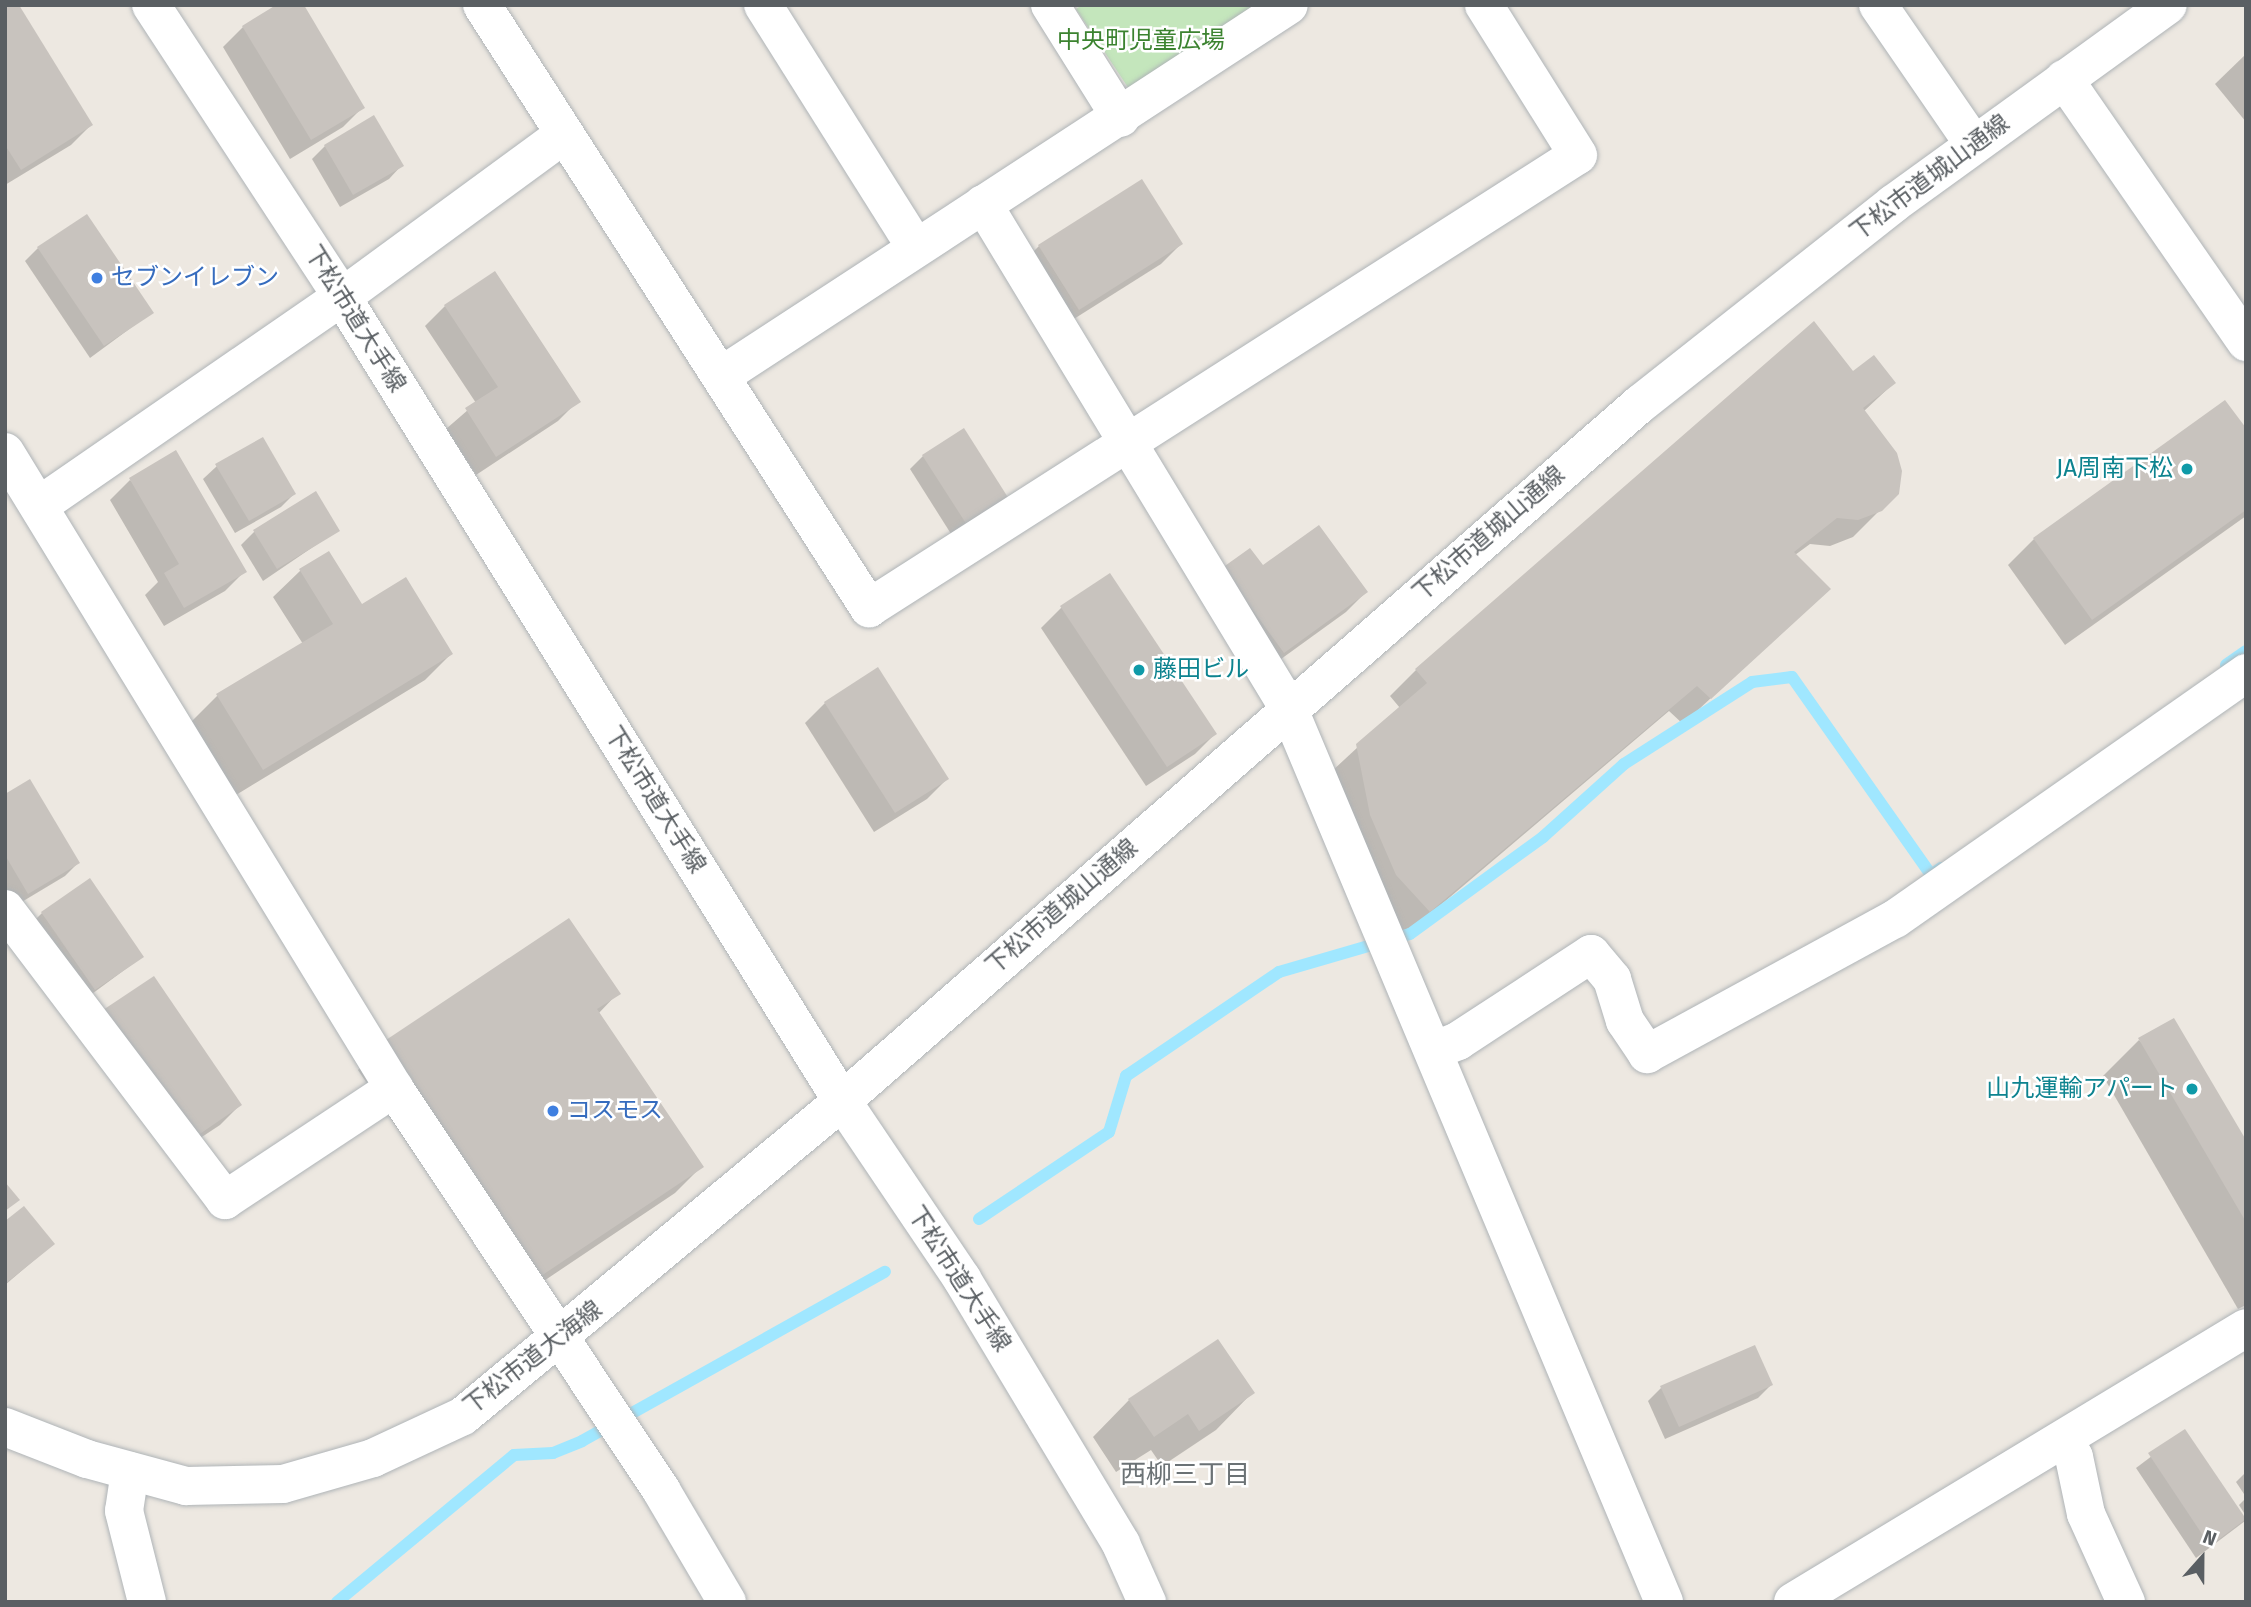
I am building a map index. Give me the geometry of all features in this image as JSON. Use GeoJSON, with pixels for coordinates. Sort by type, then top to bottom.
{"type":"FeatureCollection","features":[{"type":"Feature","properties":{"kind":"street","name":"下松市道大手線"},"geometry":{"type":"LineString","coordinates":[[151,5],[342,297],[842,1101],[962,1279],[1122,1544],[1147,1602]]}},
{"type":"Feature","properties":{"kind":"street"},"geometry":{"type":"LineString","coordinates":[[482,5],[869,608],[1578,155],[1484,5]]}},
{"type":"Feature","properties":{"kind":"street"},"geometry":{"type":"LineString","coordinates":[[763,5],[915,246]]}},
{"type":"Feature","properties":{"kind":"street"},"geometry":{"type":"LineString","coordinates":[[1050,5],[1121,118]]}},
{"type":"Feature","properties":{"kind":"street"},"geometry":{"type":"LineString","coordinates":[[720,376],[915,246],[1121,118],[1289,5]]}},
{"type":"Feature","properties":{"kind":"street"},"geometry":{"type":"LineString","coordinates":[[1878,5],[1973,143]]}},
{"type":"Feature","properties":{"kind":"street","name":"下松市道城山通線"},"geometry":{"type":"LineString","coordinates":[[842,1101],[1288,707],[1640,404],[1973,143],[2168,5]]}},
{"type":"Feature","properties":{"kind":"street"},"geometry":{"type":"LineString","coordinates":[[2064,79],[2246,342]]}},
{"type":"Feature","properties":{"kind":"street"},"geometry":{"type":"LineString","coordinates":[[40,505],[342,297],[563,135]]}},
{"type":"Feature","properties":{"kind":"street"},"geometry":{"type":"LineString","coordinates":[[983,204],[1125,443],[1288,707],[1435,1051],[1664,1602]]}},
{"type":"Feature","properties":{"kind":"street"},"geometry":{"type":"LineString","coordinates":[[5,452],[40,505],[394,1088],[661,1490],[727,1602]]}},
{"type":"Feature","properties":{"kind":"street"},"geometry":{"type":"LineString","coordinates":[[1435,1051],[1458,1041],[1591,954],[1612,979],[1625,1021],[1647,1054],[1895,919],[2246,673]]}},
{"type":"Feature","properties":{"kind":"street"},"geometry":{"type":"LineString","coordinates":[[5,909],[225,1200],[394,1088]]}},
{"type":"Feature","properties":{"kind":"street","name":"下松市道大海線"},"geometry":{"type":"LineString","coordinates":[[5,1426],[130,1471],[186,1486],[283,1484],[373,1458],[463,1416],[560,1339],[842,1101]]}},
{"type":"Feature","properties":{"kind":"street"},"geometry":{"type":"LineString","coordinates":[[1793,1602],[2065,1441],[2246,1328]]}},
{"type":"Feature","properties":{"kind":"street"},"geometry":{"type":"LineString","coordinates":[[2065,1441],[2074,1457],[2086,1514],[2126,1602]]}},
{"type":"Feature","properties":{"kind":"street"},"geometry":{"type":"LineString","coordinates":[[130,1471],[124,1511],[147,1602]]}},
{"type":"Feature","properties":{"kind":"green space","name":"中央町児童広場"},"geometry":{"type":"Polygon","coordinates":[[[1082,5],[1260,5],[1131,92],[1076,9],[1082,5]]]}},
{"type":"Feature","properties":{"kind":"building"},"geometry":{"type":"Polygon","coordinates":[[[5,5],[19,5],[93,125],[21,170],[5,145],[5,5]]]}},
{"type":"Feature","properties":{"kind":"building"},"geometry":{"type":"Polygon","coordinates":[[[276,5],[304,5],[365,108],[311,140],[242,26],[276,5]]]}},
{"type":"Feature","properties":{"kind":"building"},"geometry":{"type":"Polygon","coordinates":[[[374,115],[404,166],[353,195],[324,145],[374,115]]]}},
{"type":"Feature","properties":{"kind":"building"},"geometry":{"type":"Polygon","coordinates":[[[1142,179],[1183,244],[1079,310],[1038,245],[1142,179]]]}},
{"type":"Feature","properties":{"kind":"building"},"geometry":{"type":"Polygon","coordinates":[[[87,214],[154,313],[104,346],[37,247],[87,214]]]}},
{"type":"Feature","properties":{"kind":"building"},"geometry":{"type":"Polygon","coordinates":[[[495,271],[581,402],[496,457],[465,408],[498,387],[444,305],[495,271]]]}},
{"type":"Feature","properties":{"kind":"building"},"geometry":{"type":"Polygon","coordinates":[[[1814,321],[1853,371],[1874,355],[1896,383],[1863,408],[1897,453],[1902,471],[1899,494],[1882,511],[1858,520],[1837,518],[1794,552],[1831,589],[1711,699],[1697,686],[1430,912],[1396,875],[1370,815],[1356,744],[1427,683],[1415,669],[1814,321]]]}},
{"type":"Feature","properties":{"kind":"building","name":"JA周南下松"},"geometry":{"type":"Polygon","coordinates":[[[2225,400],[2246,428],[2246,510],[2092,620],[2033,538],[2225,400]]]}},
{"type":"Feature","properties":{"kind":"building"},"geometry":{"type":"Polygon","coordinates":[[[964,428],[1009,499],[967,525],[922,455],[964,428]]]}},
{"type":"Feature","properties":{"kind":"building"},"geometry":{"type":"Polygon","coordinates":[[[263,437],[296,494],[249,521],[215,464],[263,437]]]}},
{"type":"Feature","properties":{"kind":"building"},"geometry":{"type":"Polygon","coordinates":[[[176,450],[247,572],[184,608],[164,573],[179,564],[129,478],[176,450]]]}},
{"type":"Feature","properties":{"kind":"building"},"geometry":{"type":"Polygon","coordinates":[[[316,491],[340,531],[277,569],[253,530],[316,491]]]}},
{"type":"Feature","properties":{"kind":"building"},"geometry":{"type":"Polygon","coordinates":[[[1319,525],[1368,592],[1284,653],[1222,568],[1250,548],[1263,565],[1319,525]]]}},
{"type":"Feature","properties":{"kind":"building"},"geometry":{"type":"Polygon","coordinates":[[[329,551],[362,604],[406,577],[453,654],[263,770],[216,694],[333,624],[299,569],[329,551]]]}},
{"type":"Feature","properties":{"kind":"building","name":"藤田ビル"},"geometry":{"type":"Polygon","coordinates":[[[1110,573],[1217,734],[1167,767],[1060,606],[1110,573]]]}},
{"type":"Feature","properties":{"kind":"building"},"geometry":{"type":"Polygon","coordinates":[[[878,667],[949,779],[895,813],[824,702],[878,667]]]}},
{"type":"Feature","properties":{"kind":"building"},"geometry":{"type":"Polygon","coordinates":[[[30,779],[80,863],[28,894],[5,855],[5,794],[30,779]]]}},
{"type":"Feature","properties":{"kind":"building"},"geometry":{"type":"Polygon","coordinates":[[[90,878],[144,957],[95,990],[41,912],[90,878]]]}},
{"type":"Feature","properties":{"kind":"building"},"geometry":{"type":"Polygon","coordinates":[[[569,918],[621,994],[597,1009],[704,1167],[541,1276],[383,1042],[569,918]]]}},
{"type":"Feature","properties":{"kind":"building"},"geometry":{"type":"Polygon","coordinates":[[[154,976],[242,1105],[191,1140],[103,1010],[154,976]]]}},
{"type":"Feature","properties":{"kind":"building","name":"山九運輸アパート"},"geometry":{"type":"Polygon","coordinates":[[[2174,1018],[2246,1140],[2246,1222],[2138,1038],[2174,1018]]]}},
{"type":"Feature","properties":{"kind":"building"},"geometry":{"type":"Polygon","coordinates":[[[5,1182],[20,1200],[5,1211],[5,1182]]]}},
{"type":"Feature","properties":{"kind":"building"},"geometry":{"type":"Polygon","coordinates":[[[24,1206],[55,1244],[5,1284],[5,1221],[24,1206]]]}},
{"type":"Feature","properties":{"kind":"building"},"geometry":{"type":"Polygon","coordinates":[[[1218,1339],[1255,1393],[1199,1431],[1188,1414],[1154,1437],[1128,1399],[1218,1339]]]}},
{"type":"Feature","properties":{"kind":"building"},"geometry":{"type":"Polygon","coordinates":[[[1755,1345],[1773,1385],[1679,1427],[1660,1386],[1755,1345]]]}},
{"type":"Feature","properties":{"kind":"building"},"geometry":{"type":"Polygon","coordinates":[[[2185,1429],[2246,1519],[2210,1546],[2148,1453],[2185,1429]]]}},
{"type":"Feature","properties":{"kind":"waterway"},"geometry":{"type":"LineString","coordinates":[[2226,665],[2246,651]]}},
{"type":"Feature","properties":{"kind":"waterway"},"geometry":{"type":"LineString","coordinates":[[979,1219],[1109,1132],[1126,1076],[1279,972],[1410,934],[1543,837],[1624,764],[1752,682],[1792,677],[1931,875],[1941,868]]}},
{"type":"Feature","properties":{"kind":"waterway"},"geometry":{"type":"LineString","coordinates":[[337,1602],[514,1455],[553,1453],[582,1441],[885,1272]]}},
{"type":"Feature","properties":{"kind":"place","name":"セブンイレブン"},"geometry":{"type":"Point","coordinates":[97,278]}},
{"type":"Feature","properties":{"kind":"place","name":"JA周南下松"},"geometry":{"type":"Point","coordinates":[2187,469]}},
{"type":"Feature","properties":{"kind":"place","name":"藤田ビル"},"geometry":{"type":"Point","coordinates":[1139,670]}},
{"type":"Feature","properties":{"kind":"place","name":"山九運輸アパート"},"geometry":{"type":"Point","coordinates":[2192,1089]}},
{"type":"Feature","properties":{"kind":"place","name":"コスモス"},"geometry":{"type":"Point","coordinates":[553,1111]}},
{"type":"Feature","properties":{"kind":"district","name":"西柳三丁目"},"geometry":{"type":"Point","coordinates":[1185,1475]}}]}
